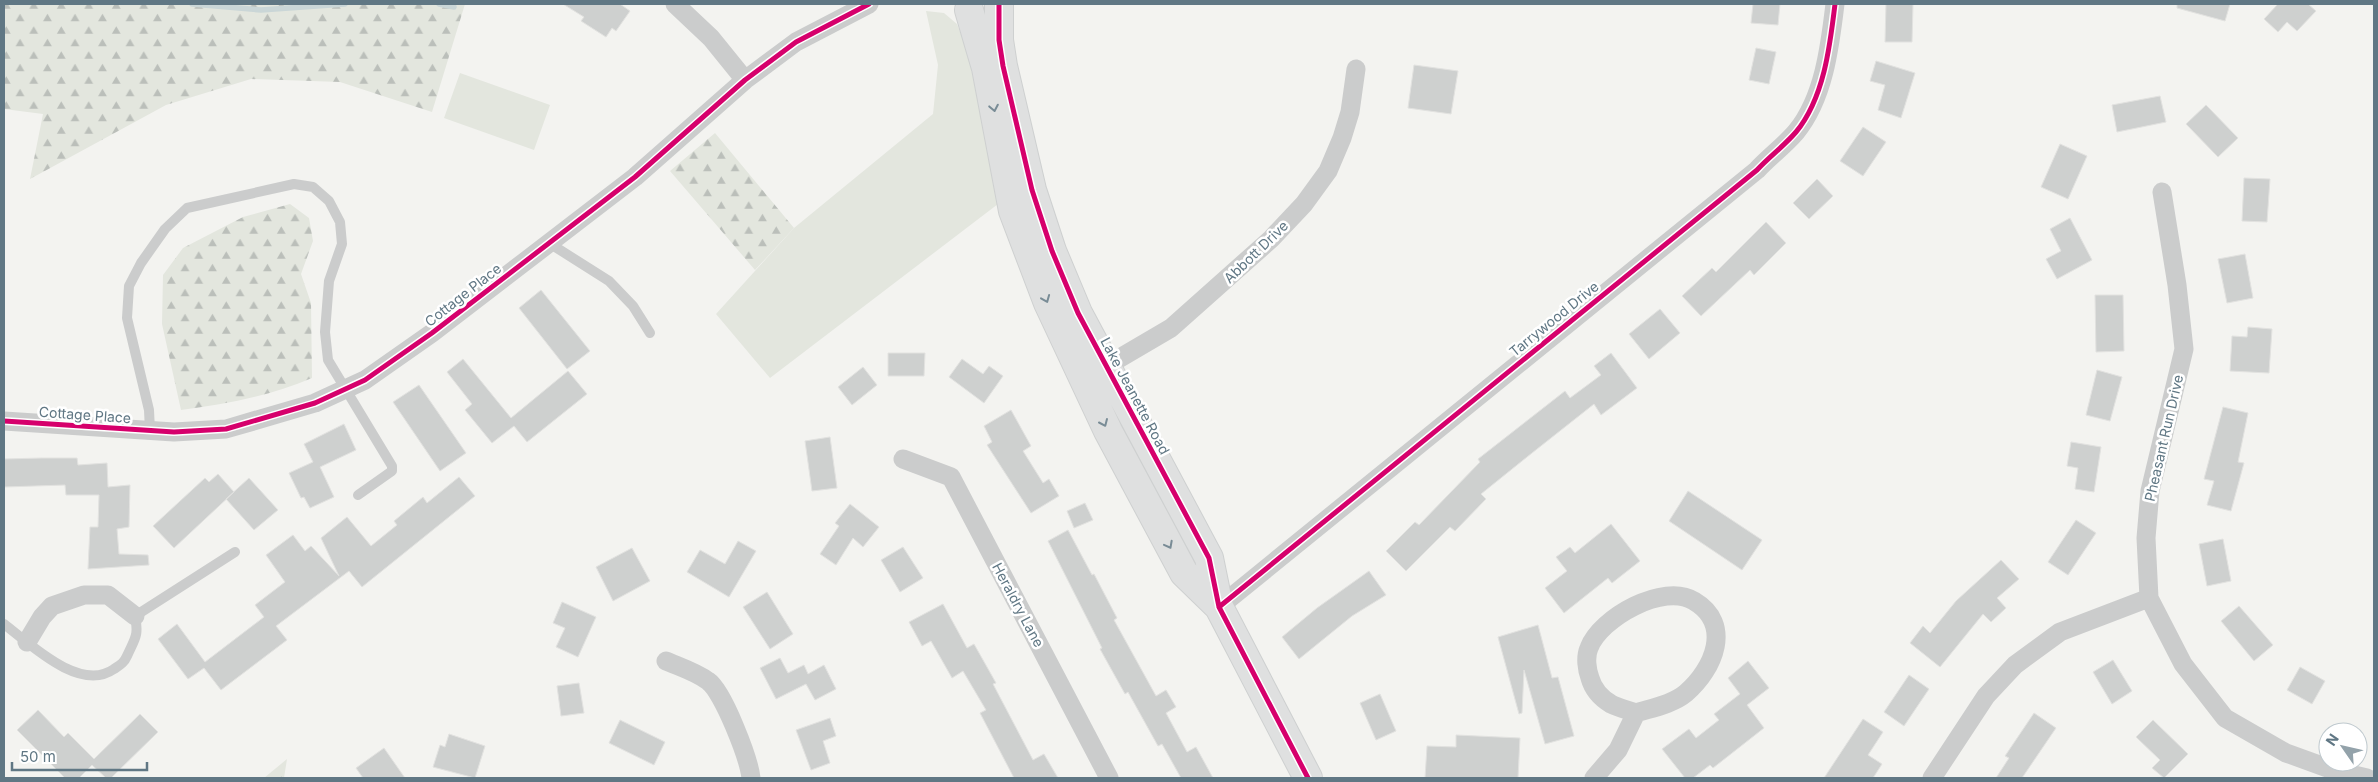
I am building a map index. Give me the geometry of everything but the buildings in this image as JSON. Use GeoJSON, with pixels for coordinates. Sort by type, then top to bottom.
{"type":"FeatureCollection","features":[{"type":"Feature","properties":{"kind":"street"},"geometry":{"type":"LineString","coordinates":[[675,4],[711,38],[745,80]]}},
{"type":"Feature","properties":{"kind":"street","name":"Cottage Place"},"geometry":{"type":"LineString","coordinates":[[4,421],[150,431],[226,429],[314,403],[364,380],[432,333],[635,177],[745,80],[796,42],[869,4]]}},
{"type":"Feature","properties":{"kind":"street"},"geometry":{"type":"LineString","coordinates":[[963,7],[980,10],[998,4]]}},
{"type":"Feature","properties":{"kind":"street","name":"Lake Jeanette Road"},"geometry":{"type":"LineString","coordinates":[[998,4],[999,40],[1003,66],[1032,190],[1052,251],[1078,313],[1095,373]]}},
{"type":"Feature","properties":{"kind":"street","name":"Tarrywood Drive"},"geometry":{"type":"LineString","coordinates":[[1219,607],[1756,170],[1796,131],[1819,92],[1831,44],[1835,4]]}},
{"type":"Feature","properties":{"kind":"street","name":"Lake Jeanette Road"},"geometry":{"type":"LineString","coordinates":[[963,7],[986,68],[1014,211],[1048,303],[1095,373],[1209,558],[1219,607],[1308,778]]}},
{"type":"Feature","properties":{"kind":"street","name":"Abbott Drive"},"geometry":{"type":"LineString","coordinates":[[1095,373],[1170,328],[1271,239],[1304,204],[1328,171],[1342,138],[1350,112],[1356,69]]}},
{"type":"Feature","properties":{"kind":"street","name":"Pheasant Run Drive"},"geometry":{"type":"LineString","coordinates":[[2162,192],[2177,285],[2184,349],[2150,491],[2146,538],[2149,598],[2183,664],[2225,718],[2286,753],[2333,770],[2367,778]]}},
{"type":"Feature","properties":{"kind":"street","name":"Heraldry Lane"},"geometry":{"type":"LineString","coordinates":[[903,459],[951,477],[1109,778]]}},
{"type":"Feature","properties":{"kind":"street"},"geometry":{"type":"LineString","coordinates":[[1594,778],[1618,750],[1636,713],[1685,694],[1700,678],[1714,656],[1717,638],[1713,619],[1702,605],[1689,597],[1676,594],[1653,599],[1622,613],[1600,630],[1588,649],[1587,669],[1593,689],[1611,704],[1636,713]]}},
{"type":"Feature","properties":{"kind":"street"},"geometry":{"type":"LineString","coordinates":[[27,642],[42,617],[52,606],[84,595],[108,595],[135,616]]}},
{"type":"Feature","properties":{"kind":"street"},"geometry":{"type":"LineString","coordinates":[[1932,778],[1986,696],[2015,665],[2060,632],[2149,598]]}},
{"type":"Feature","properties":{"kind":"street"},"geometry":{"type":"LineString","coordinates":[[666,661],[710,681],[728,711],[749,765],[751,778]]}},
{"type":"Feature","properties":{"kind":"lane"},"geometry":{"type":"LineString","coordinates":[[150,431],[149,410],[127,318],[130,286],[141,263],[164,229],[187,208],[239,198],[272,188],[294,184],[313,188],[329,201],[340,222],[342,244],[329,281],[325,332],[328,360],[392,466],[392,471],[358,495]]}},
{"type":"Feature","properties":{"kind":"lane"},"geometry":{"type":"LineString","coordinates":[[549,243],[609,281],[633,306],[650,333]]}},
{"type":"Feature","properties":{"kind":"lane"},"geometry":{"type":"LineString","coordinates":[[4,624],[64,668],[91,677],[111,672],[125,662],[138,632],[135,616],[235,552]]}},
{"type":"Feature","properties":{"kind":"green space"},"geometry":{"type":"Polygon","coordinates":[[[4,4],[465,4],[432,112],[340,82],[251,79],[166,105],[30,179],[43,114],[4,109],[4,4]]]}},
{"type":"Feature","properties":{"kind":"green space"},"geometry":{"type":"Polygon","coordinates":[[[926,11],[944,13],[957,24],[968,52],[998,204],[770,378],[716,314],[794,228],[933,114],[938,65],[926,11]]]}},
{"type":"Feature","properties":{"kind":"green space"},"geometry":{"type":"Polygon","coordinates":[[[460,73],[550,105],[534,150],[444,118],[460,73]]]}},
{"type":"Feature","properties":{"kind":"green space"},"geometry":{"type":"Polygon","coordinates":[[[715,133],[794,228],[755,270],[670,171],[715,133]]]}},
{"type":"Feature","properties":{"kind":"green space"},"geometry":{"type":"Polygon","coordinates":[[[290,204],[309,218],[313,241],[301,274],[311,303],[312,378],[280,390],[248,398],[181,410],[162,324],[163,275],[183,248],[243,217],[290,204]]]}},
{"type":"Feature","properties":{"kind":"green space"},"geometry":{"type":"Polygon","coordinates":[[[287,759],[284,778],[264,778],[287,759]]]}},
{"type":"Feature","properties":{"kind":"waterway"},"geometry":{"type":"LineString","coordinates":[[192,4],[261,10],[345,4]]}},
{"type":"Feature","properties":{"kind":"waterway"},"geometry":{"type":"LineString","coordinates":[[439,4],[454,7]]}},
{"type":"Feature","properties":{"kind":"cycle path"},"geometry":{"type":"LineString","coordinates":[[4,421],[174,432],[226,429],[315,403],[365,380],[432,333],[635,177],[745,80],[796,42],[869,4]]}},
{"type":"Feature","properties":{"kind":"cycle path"},"geometry":{"type":"LineString","coordinates":[[999,4],[999,40],[1003,66],[1032,190],[1052,251],[1078,313],[1209,558],[1219,607],[1308,778]]}},
{"type":"Feature","properties":{"kind":"cycle path"},"geometry":{"type":"LineString","coordinates":[[1219,607],[1757,170],[1787,142],[1806,118],[1819,88],[1828,54],[1835,4]]}}]}
